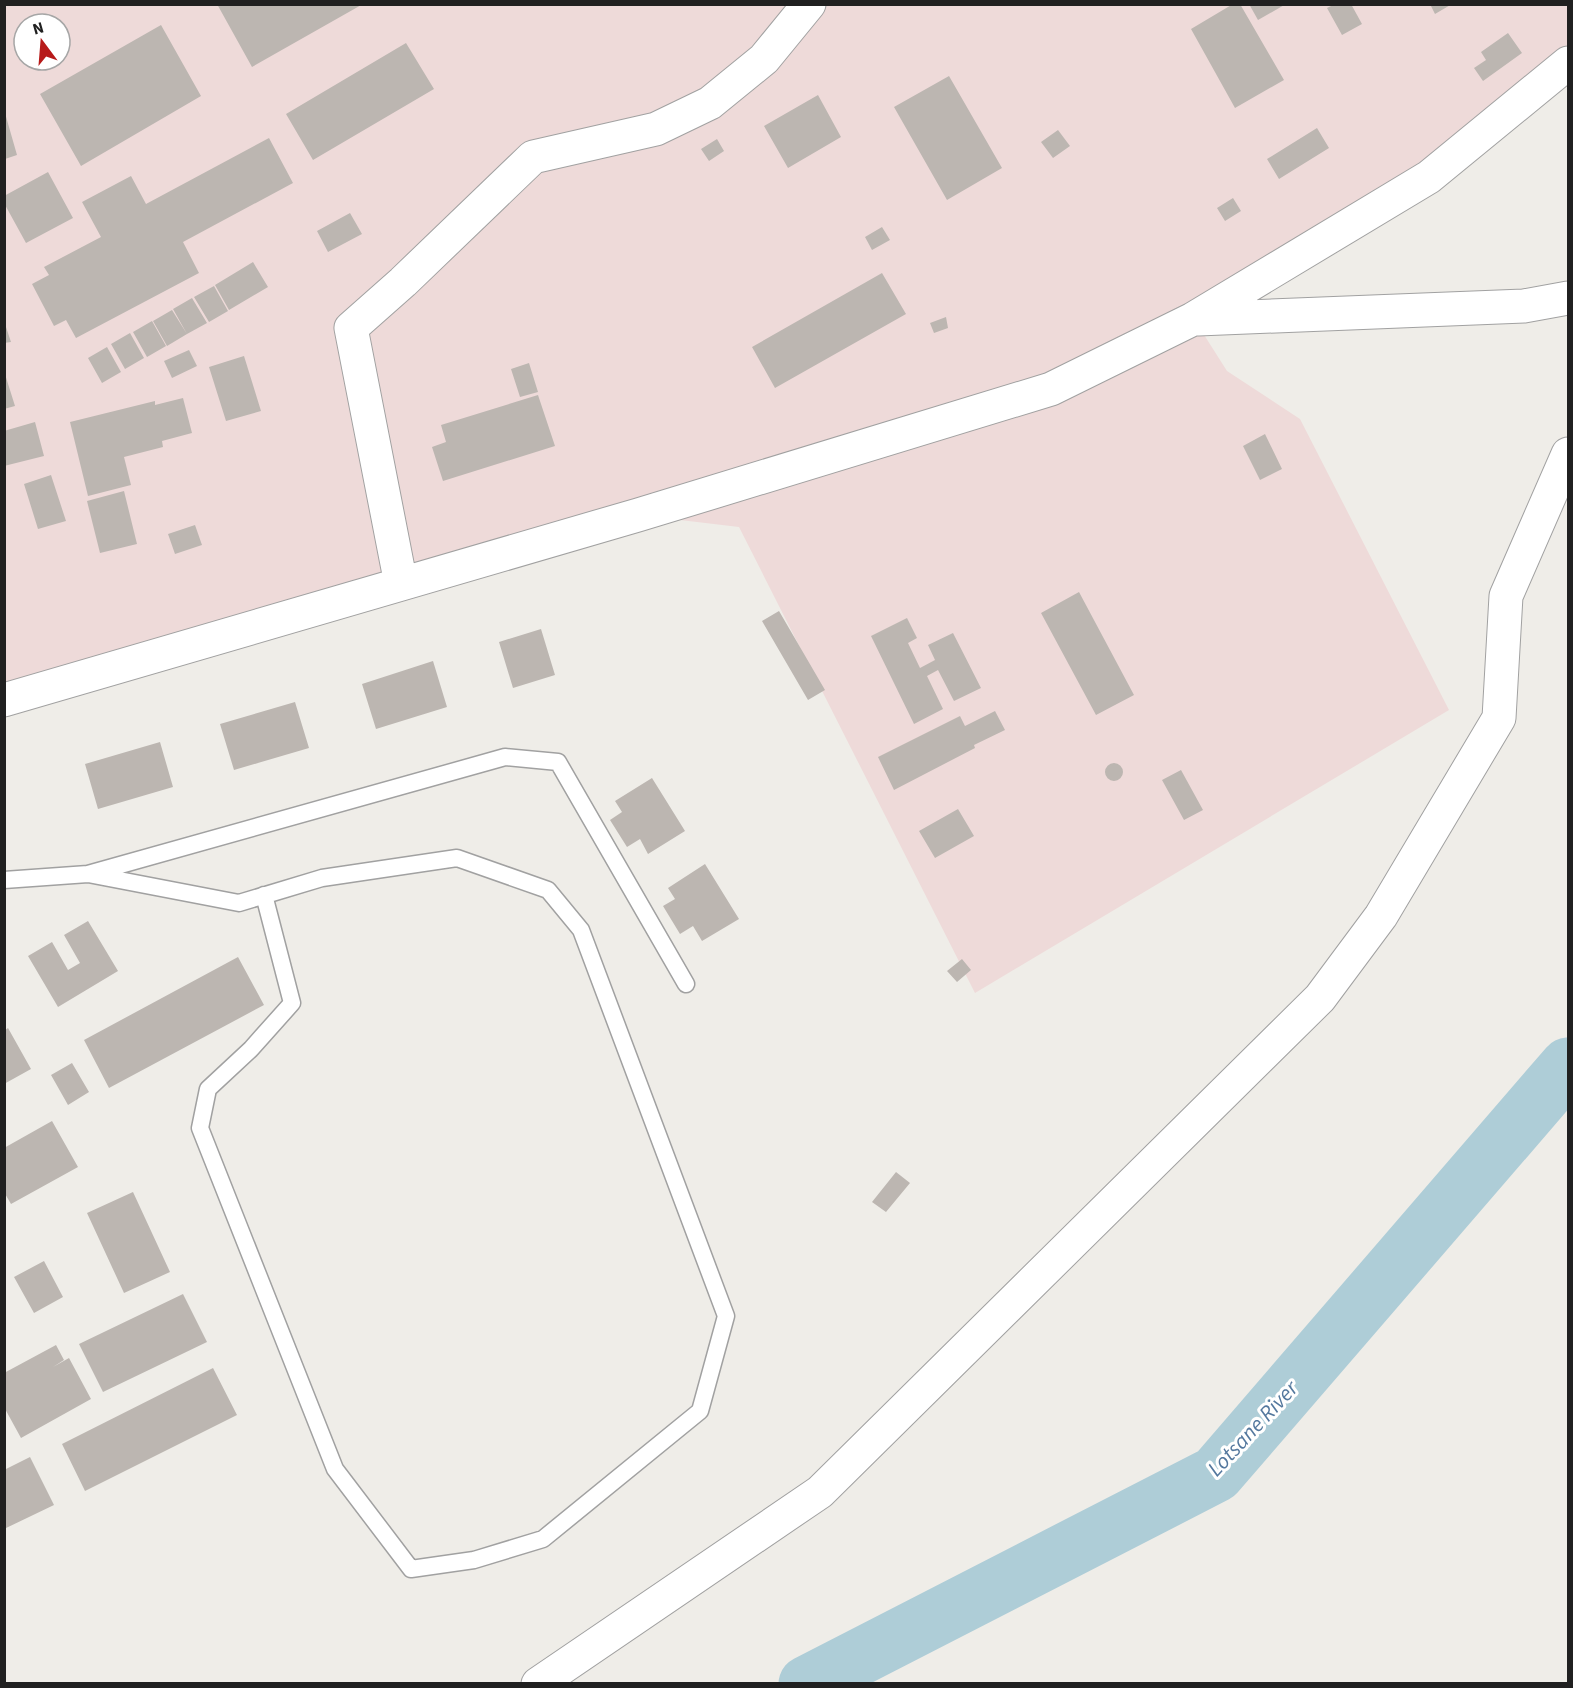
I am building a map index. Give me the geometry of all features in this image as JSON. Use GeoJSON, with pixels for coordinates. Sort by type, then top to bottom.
{"type":"FeatureCollection","features":[{"type":"Feature","properties":{"kind":"street"},"geometry":{"type":"LineString","coordinates":[[401,584],[351,328],[403,282],[533,157],[656,129],[710,104],[764,59],[809,4]]}},
{"type":"Feature","properties":{"kind":"street"},"geometry":{"type":"LineString","coordinates":[[4,700],[401,584],[1051,389],[1193,319],[1429,177],[1569,63]]}},
{"type":"Feature","properties":{"kind":"street"},"geometry":{"type":"LineString","coordinates":[[1193,319],[1524,306],[1569,298]]}},
{"type":"Feature","properties":{"kind":"street"},"geometry":{"type":"LineString","coordinates":[[538,1683],[820,1492],[1320,998],[1381,916],[1499,718],[1506,596],[1569,454]]}},
{"type":"Feature","properties":{"kind":"lane"},"geometry":{"type":"LineString","coordinates":[[4,880],[88,874],[505,757],[558,762],[686,984]]}},
{"type":"Feature","properties":{"kind":"lane"},"geometry":{"type":"LineString","coordinates":[[88,874],[239,903],[264,895],[322,878],[457,858],[548,890],[580,930],[726,1316],[700,1411],[543,1539],[474,1560],[411,1569],[335,1469],[200,1128],[208,1089],[252,1049],[292,1003],[264,895]]}},
{"type":"Feature","properties":{"kind":"shaded area"},"geometry":{"type":"Polygon","coordinates":[[[5,5],[1568,5],[1568,63],[1194,319],[1227,371],[1300,419],[1449,710],[975,993],[739,527],[638,515],[5,700],[5,5]]]}},
{"type":"Feature","properties":{"kind":"building"},"geometry":{"type":"Polygon","coordinates":[[[217,4],[363,4],[252,67],[217,4]]]}},
{"type":"Feature","properties":{"kind":"building"},"geometry":{"type":"Polygon","coordinates":[[[1233,4],[1240,4],[1284,80],[1235,108],[1191,29],[1233,4]]]}},
{"type":"Feature","properties":{"kind":"building"},"geometry":{"type":"Polygon","coordinates":[[[1249,4],[1286,4],[1258,20],[1249,4]]]}},
{"type":"Feature","properties":{"kind":"building"},"geometry":{"type":"Polygon","coordinates":[[[1335,4],[1351,4],[1362,24],[1342,35],[1327,8],[1335,4]]]}},
{"type":"Feature","properties":{"kind":"building"},"geometry":{"type":"Polygon","coordinates":[[[1430,4],[1452,4],[1435,14],[1430,4]]]}},
{"type":"Feature","properties":{"kind":"building"},"geometry":{"type":"Polygon","coordinates":[[[161,25],[201,96],[81,166],[40,94],[161,25]]]}},
{"type":"Feature","properties":{"kind":"building"},"geometry":{"type":"Polygon","coordinates":[[[1508,33],[1522,53],[1483,81],[1474,68],[1486,60],[1481,52],[1508,33]]]}},
{"type":"Feature","properties":{"kind":"building"},"geometry":{"type":"Polygon","coordinates":[[[406,43],[434,89],[313,160],[286,114],[406,43]]]}},
{"type":"Feature","properties":{"kind":"building"},"geometry":{"type":"Polygon","coordinates":[[[949,76],[1002,168],[947,200],[894,107],[949,76]]]}},
{"type":"Feature","properties":{"kind":"building"},"geometry":{"type":"Polygon","coordinates":[[[818,95],[841,137],[788,168],[764,126],[818,95]]]}},
{"type":"Feature","properties":{"kind":"building"},"geometry":{"type":"Polygon","coordinates":[[[5,113],[17,155],[5,159],[5,113]]]}},
{"type":"Feature","properties":{"kind":"building"},"geometry":{"type":"Polygon","coordinates":[[[1317,128],[1329,148],[1279,179],[1267,159],[1317,128]]]}},
{"type":"Feature","properties":{"kind":"building"},"geometry":{"type":"Polygon","coordinates":[[[1058,130],[1070,146],[1053,158],[1041,142],[1058,130]]]}},
{"type":"Feature","properties":{"kind":"building"},"geometry":{"type":"Polygon","coordinates":[[[269,138],[293,183],[183,242],[199,273],[76,338],[66,320],[54,326],[32,284],[49,275],[44,267],[101,237],[82,202],[131,176],[146,204],[269,138]]]}},
{"type":"Feature","properties":{"kind":"building"},"geometry":{"type":"Polygon","coordinates":[[[717,139],[724,151],[709,161],[701,149],[717,139]]]}},
{"type":"Feature","properties":{"kind":"building"},"geometry":{"type":"Polygon","coordinates":[[[48,172],[73,218],[26,243],[4,203],[4,196],[48,172]]]}},
{"type":"Feature","properties":{"kind":"building"},"geometry":{"type":"Polygon","coordinates":[[[1233,198],[1241,211],[1225,221],[1217,208],[1233,198]]]}},
{"type":"Feature","properties":{"kind":"building"},"geometry":{"type":"Polygon","coordinates":[[[350,213],[362,234],[328,252],[317,231],[350,213]]]}},
{"type":"Feature","properties":{"kind":"building"},"geometry":{"type":"Polygon","coordinates":[[[882,227],[890,240],[872,250],[865,237],[882,227]]]}},
{"type":"Feature","properties":{"kind":"building"},"geometry":{"type":"Polygon","coordinates":[[[253,262],[268,287],[229,310],[215,285],[253,262]]]}},
{"type":"Feature","properties":{"kind":"building"},"geometry":{"type":"Polygon","coordinates":[[[882,273],[906,314],[775,388],[752,347],[882,273]]]}},
{"type":"Feature","properties":{"kind":"building"},"geometry":{"type":"Polygon","coordinates":[[[214,286],[228,311],[209,322],[194,297],[214,286]]]}},
{"type":"Feature","properties":{"kind":"building"},"geometry":{"type":"Polygon","coordinates":[[[192,298],[207,323],[187,334],[173,309],[192,298]]]}},
{"type":"Feature","properties":{"kind":"building"},"geometry":{"type":"Polygon","coordinates":[[[172,310],[187,334],[167,346],[153,321],[172,310]]]}},
{"type":"Feature","properties":{"kind":"building"},"geometry":{"type":"Polygon","coordinates":[[[946,317],[948,328],[934,333],[930,323],[946,317]]]}},
{"type":"Feature","properties":{"kind":"building"},"geometry":{"type":"Polygon","coordinates":[[[4,321],[11,342],[4,343],[4,321]]]}},
{"type":"Feature","properties":{"kind":"building"},"geometry":{"type":"Polygon","coordinates":[[[152,321],[166,346],[147,357],[133,332],[152,321]]]}},
{"type":"Feature","properties":{"kind":"building"},"geometry":{"type":"Polygon","coordinates":[[[130,333],[144,358],[125,369],[111,344],[130,333]]]}},
{"type":"Feature","properties":{"kind":"building"},"geometry":{"type":"Polygon","coordinates":[[[107,347],[121,372],[102,383],[88,358],[107,347]]]}},
{"type":"Feature","properties":{"kind":"building"},"geometry":{"type":"Polygon","coordinates":[[[189,350],[197,366],[172,378],[164,361],[189,350]]]}},
{"type":"Feature","properties":{"kind":"building"},"geometry":{"type":"Polygon","coordinates":[[[244,356],[261,411],[226,421],[209,367],[244,356]]]}},
{"type":"Feature","properties":{"kind":"building"},"geometry":{"type":"Polygon","coordinates":[[[529,363],[538,392],[520,397],[511,369],[529,363]]]}},
{"type":"Feature","properties":{"kind":"building"},"geometry":{"type":"Polygon","coordinates":[[[4,371],[15,406],[4,409],[4,371]]]}},
{"type":"Feature","properties":{"kind":"building"},"geometry":{"type":"Polygon","coordinates":[[[538,395],[555,446],[443,481],[432,447],[446,442],[441,425],[538,395]]]}},
{"type":"Feature","properties":{"kind":"building"},"geometry":{"type":"Polygon","coordinates":[[[183,398],[192,433],[162,441],[163,447],[124,457],[131,485],[88,496],[70,422],[155,401],[155,405],[183,398]]]}},
{"type":"Feature","properties":{"kind":"building"},"geometry":{"type":"Polygon","coordinates":[[[35,422],[44,456],[4,466],[4,431],[35,422]]]}},
{"type":"Feature","properties":{"kind":"building"},"geometry":{"type":"Polygon","coordinates":[[[1265,434],[1282,469],[1260,480],[1243,446],[1265,434]]]}},
{"type":"Feature","properties":{"kind":"building"},"geometry":{"type":"Polygon","coordinates":[[[51,475],[66,521],[38,529],[24,484],[51,475]]]}},
{"type":"Feature","properties":{"kind":"building"},"geometry":{"type":"Polygon","coordinates":[[[124,491],[137,544],[100,553],[87,501],[124,491]]]}},
{"type":"Feature","properties":{"kind":"building"},"geometry":{"type":"Polygon","coordinates":[[[195,525],[202,545],[175,554],[168,534],[195,525]]]}},
{"type":"Feature","properties":{"kind":"building"},"geometry":{"type":"Polygon","coordinates":[[[1079,592],[1134,695],[1096,715],[1041,613],[1079,592]]]}},
{"type":"Feature","properties":{"kind":"building"},"geometry":{"type":"Polygon","coordinates":[[[779,611],[825,690],[808,700],[762,621],[779,611]]]}},
{"type":"Feature","properties":{"kind":"building"},"geometry":{"type":"Polygon","coordinates":[[[907,618],[917,638],[908,643],[920,668],[935,660],[928,645],[953,633],[981,688],[954,701],[938,670],[927,676],[943,709],[914,724],[871,636],[907,618]]]}},
{"type":"Feature","properties":{"kind":"building"},"geometry":{"type":"Polygon","coordinates":[[[541,629],[555,675],[513,688],[499,642],[541,629]]]}},
{"type":"Feature","properties":{"kind":"building"},"geometry":{"type":"Polygon","coordinates":[[[433,661],[447,707],[376,729],[362,684],[433,661]]]}},
{"type":"Feature","properties":{"kind":"building"},"geometry":{"type":"Polygon","coordinates":[[[295,702],[309,748],[234,770],[220,724],[295,702]]]}},
{"type":"Feature","properties":{"kind":"building"},"geometry":{"type":"Polygon","coordinates":[[[995,711],[1005,730],[894,790],[878,757],[960,716],[965,726],[995,711]]]}},
{"type":"Feature","properties":{"kind":"building"},"geometry":{"type":"Polygon","coordinates":[[[160,742],[173,787],[98,809],[85,764],[160,742]]]}},
{"type":"Feature","properties":{"kind":"building"},"geometry":{"type":"Polygon","coordinates":[[[1114,763],[1120,766],[1123,772],[1120,778],[1114,781],[1108,778],[1105,772],[1108,766],[1114,763]]]}},
{"type":"Feature","properties":{"kind":"building"},"geometry":{"type":"Polygon","coordinates":[[[1181,770],[1203,810],[1184,820],[1162,780],[1181,770]]]}},
{"type":"Feature","properties":{"kind":"building"},"geometry":{"type":"Polygon","coordinates":[[[652,778],[685,831],[648,854],[640,839],[627,847],[610,820],[622,812],[615,801],[652,778]]]}},
{"type":"Feature","properties":{"kind":"building"},"geometry":{"type":"Polygon","coordinates":[[[958,809],[974,836],[935,858],[919,831],[958,809]]]}},
{"type":"Feature","properties":{"kind":"building"},"geometry":{"type":"Polygon","coordinates":[[[705,864],[739,919],[702,941],[693,926],[680,934],[663,906],[675,899],[668,888],[705,864]]]}},
{"type":"Feature","properties":{"kind":"building"},"geometry":{"type":"Polygon","coordinates":[[[88,921],[118,971],[58,1007],[28,956],[52,942],[68,970],[80,963],[64,935],[88,921]]]}},
{"type":"Feature","properties":{"kind":"building"},"geometry":{"type":"Polygon","coordinates":[[[238,957],[264,1005],[109,1088],[84,1040],[238,957]]]}},
{"type":"Feature","properties":{"kind":"building"},"geometry":{"type":"Polygon","coordinates":[[[962,959],[971,970],[957,982],[947,971],[962,959]]]}},
{"type":"Feature","properties":{"kind":"building"},"geometry":{"type":"Polygon","coordinates":[[[8,1028],[31,1069],[4,1084],[4,1031],[8,1028]]]}},
{"type":"Feature","properties":{"kind":"building"},"geometry":{"type":"Polygon","coordinates":[[[72,1063],[89,1092],[68,1105],[51,1075],[72,1063]]]}},
{"type":"Feature","properties":{"kind":"building"},"geometry":{"type":"Polygon","coordinates":[[[52,1121],[78,1167],[11,1204],[4,1192],[4,1148],[52,1121]]]}},
{"type":"Feature","properties":{"kind":"building"},"geometry":{"type":"Polygon","coordinates":[[[896,1172],[910,1183],[886,1212],[872,1202],[896,1172]]]}},
{"type":"Feature","properties":{"kind":"building"},"geometry":{"type":"Polygon","coordinates":[[[133,1192],[170,1272],[124,1293],[87,1213],[133,1192]]]}},
{"type":"Feature","properties":{"kind":"building"},"geometry":{"type":"Polygon","coordinates":[[[44,1261],[63,1297],[34,1313],[14,1277],[44,1261]]]}},
{"type":"Feature","properties":{"kind":"building"},"geometry":{"type":"Polygon","coordinates":[[[183,1294],[207,1342],[103,1392],[79,1344],[183,1294]]]}},
{"type":"Feature","properties":{"kind":"building"},"geometry":{"type":"Polygon","coordinates":[[[56,1345],[64,1360],[53,1367],[69,1358],[91,1399],[21,1438],[4,1407],[4,1373],[56,1345]]]}},
{"type":"Feature","properties":{"kind":"building"},"geometry":{"type":"Polygon","coordinates":[[[213,1368],[237,1415],[85,1491],[62,1444],[213,1368]]]}},
{"type":"Feature","properties":{"kind":"building"},"geometry":{"type":"Polygon","coordinates":[[[30,1457],[54,1505],[4,1529],[4,1470],[30,1457]]]}},
{"type":"Feature","properties":{"kind":"waterway","name":"Lotsane River"},"geometry":{"type":"LineString","coordinates":[[807,1684],[1216,1474],[1568,1066]]}}]}
